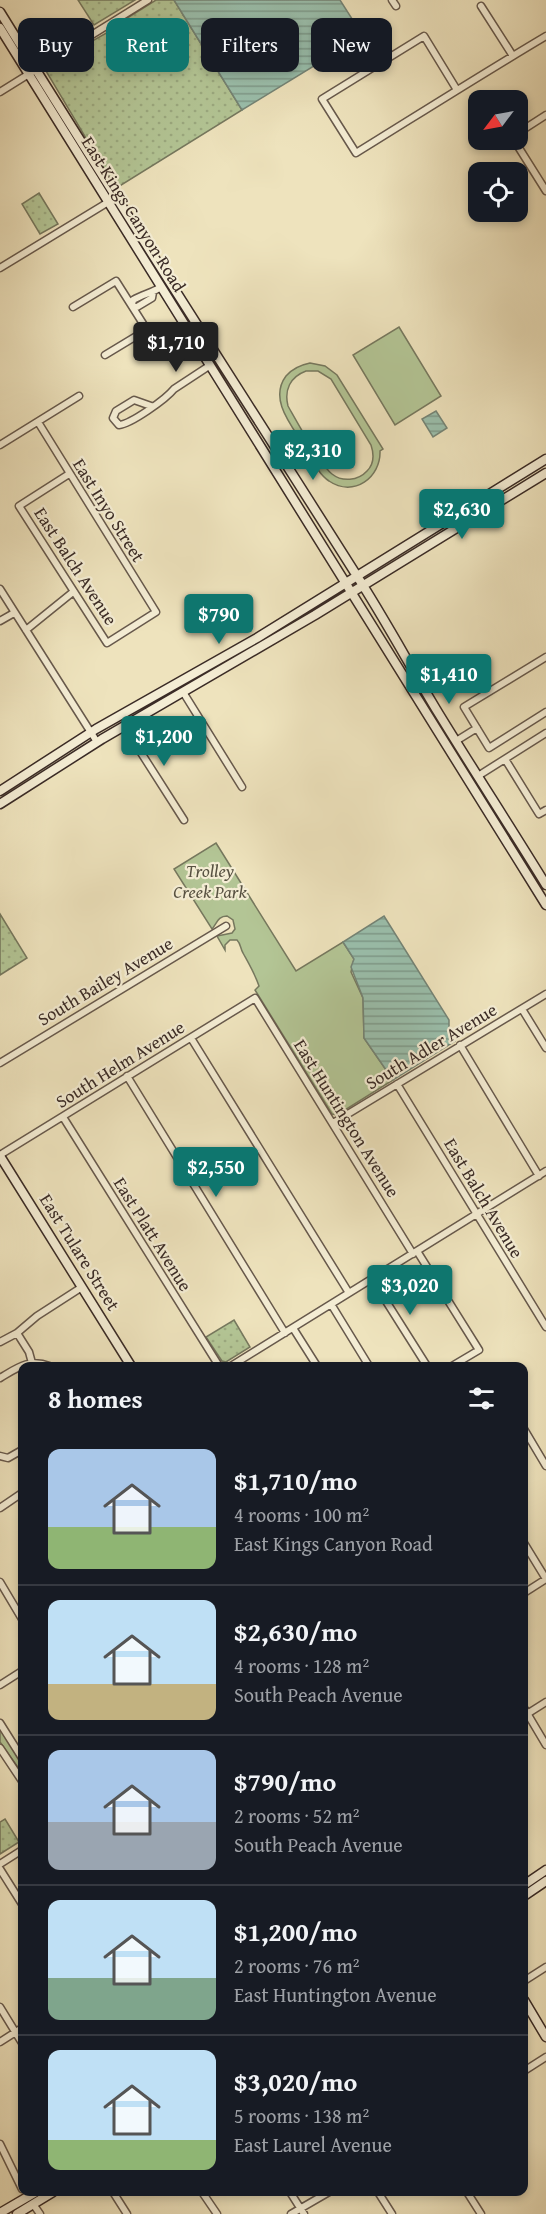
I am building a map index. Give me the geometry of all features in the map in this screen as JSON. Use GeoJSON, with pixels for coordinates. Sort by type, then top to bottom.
{"type":"FeatureCollection","features":[{"type":"Feature","properties":{"kind":"main road","name":"East Kings Canyon Road"},"geometry":{"type":"LineString","coordinates":[[0,12],[32,73]]}},
{"type":"Feature","properties":{"kind":"main road","name":"East Kings Canyon Road"},"geometry":{"type":"LineString","coordinates":[[0,28],[32,73],[111,200],[188,308],[357,576],[546,885]]}},
{"type":"Feature","properties":{"kind":"main road","name":"East Kings Canyon Road"},"geometry":{"type":"LineString","coordinates":[[111,200],[157,290],[210,366],[546,905]]}},
{"type":"Feature","properties":{"kind":"main road"},"geometry":{"type":"LineString","coordinates":[[0,791],[91,733],[257,638],[500,487],[546,461]]}},
{"type":"Feature","properties":{"kind":"main road"},"geometry":{"type":"LineString","coordinates":[[506,497],[507,489],[546,461]]}},
{"type":"Feature","properties":{"kind":"main road"},"geometry":{"type":"LineString","coordinates":[[0,804],[97,742],[363,586],[546,473]]}},
{"type":"Feature","properties":{"kind":"main road"},"geometry":{"type":"LineString","coordinates":[[452,531],[467,515],[500,494],[500,487]]}},
{"type":"Feature","properties":{"kind":"main road"},"geometry":{"type":"LineString","coordinates":[[225,668],[231,659],[254,644],[257,638]]}},
{"type":"Feature","properties":{"kind":"main road"},"geometry":{"type":"LineString","coordinates":[[183,692],[185,686],[212,670],[228,655]]}},
{"type":"Feature","properties":{"kind":"main road"},"geometry":{"type":"LineString","coordinates":[[124,726],[128,718],[148,706],[164,692]]}},
{"type":"Feature","properties":{"kind":"main road","name":"East Tulare Street"},"geometry":{"type":"LineString","coordinates":[[0,1155],[129,1362]]}},
{"type":"Feature","properties":{"kind":"main road"},"geometry":{"type":"LineString","coordinates":[[528,1882],[546,1870]]}},
{"type":"Feature","properties":{"kind":"main road"},"geometry":{"type":"LineString","coordinates":[[528,1893],[546,1881]]}},
{"type":"Feature","properties":{"kind":"main road"},"geometry":{"type":"LineString","coordinates":[[528,2007],[546,2037]]}},
{"type":"Feature","properties":{"kind":"main road"},"geometry":{"type":"LineString","coordinates":[[0,2213],[27,2196]]}},
{"type":"Feature","properties":{"kind":"main road"},"geometry":{"type":"LineString","coordinates":[[17,2214],[27,2196]]}},
{"type":"Feature","properties":{"kind":"street"},"geometry":{"type":"LineString","coordinates":[[0,92],[148,0]]}},
{"type":"Feature","properties":{"kind":"street"},"geometry":{"type":"LineString","coordinates":[[481,6],[513,56]]}},
{"type":"Feature","properties":{"kind":"street"},"geometry":{"type":"LineString","coordinates":[[457,90],[424,36],[322,99],[356,153],[546,36]]}},
{"type":"Feature","properties":{"kind":"street"},"geometry":{"type":"LineString","coordinates":[[528,127],[546,115]]}},
{"type":"Feature","properties":{"kind":"street"},"geometry":{"type":"LineString","coordinates":[[520,150],[546,191]]}},
{"type":"Feature","properties":{"kind":"street"},"geometry":{"type":"LineString","coordinates":[[0,268],[111,200]]}},
{"type":"Feature","properties":{"kind":"street"},"geometry":{"type":"LineString","coordinates":[[73,307],[116,281],[148,329],[105,355]]}},
{"type":"Feature","properties":{"kind":"street"},"geometry":{"type":"LineString","coordinates":[[132,305],[133,300],[147,291],[157,290]]}},
{"type":"Feature","properties":{"kind":"street"},"geometry":{"type":"LineString","coordinates":[[152,406],[134,400],[116,411],[113,418],[119,424],[124,425],[152,406],[210,366]]}},
{"type":"Feature","properties":{"kind":"street"},"geometry":{"type":"LineString","coordinates":[[0,445],[79,396]]}},
{"type":"Feature","properties":{"kind":"street","name":"East Inyo Street"},"geometry":{"type":"LineString","coordinates":[[38,422],[156,612],[107,643]]}},
{"type":"Feature","properties":{"kind":"street","name":"East Balch Avenue"},"geometry":{"type":"LineString","coordinates":[[69,474],[20,506],[107,643]]}},
{"type":"Feature","properties":{"kind":"street"},"geometry":{"type":"LineString","coordinates":[[0,589],[97,742]]}},
{"type":"Feature","properties":{"kind":"street"},"geometry":{"type":"LineString","coordinates":[[26,630],[73,592]]}},
{"type":"Feature","properties":{"kind":"street"},"geometry":{"type":"LineString","coordinates":[[0,621],[14,613]]}},
{"type":"Feature","properties":{"kind":"street"},"geometry":{"type":"LineString","coordinates":[[546,657],[464,707],[489,748],[546,712]]}},
{"type":"Feature","properties":{"kind":"street"},"geometry":{"type":"LineString","coordinates":[[183,692],[242,787]]}},
{"type":"Feature","properties":{"kind":"street"},"geometry":{"type":"LineString","coordinates":[[124,726],[184,820]]}},
{"type":"Feature","properties":{"kind":"street"},"geometry":{"type":"LineString","coordinates":[[456,741],[477,728]]}},
{"type":"Feature","properties":{"kind":"street"},"geometry":{"type":"LineString","coordinates":[[478,776],[546,733]]}},
{"type":"Feature","properties":{"kind":"street"},"geometry":{"type":"LineString","coordinates":[[505,759],[539,814],[546,810]]}},
{"type":"Feature","properties":{"kind":"street","name":"South Bailey Avenue"},"geometry":{"type":"LineString","coordinates":[[0,1063],[226,926]]}},
{"type":"Feature","properties":{"kind":"street","name":"South Adler Avenue"},"geometry":{"type":"LineString","coordinates":[[333,1123],[546,994]]}},
{"type":"Feature","properties":{"kind":"street","name":"South Helm Avenue"},"geometry":{"type":"LineString","coordinates":[[0,1155],[255,998]]}},
{"type":"Feature","properties":{"kind":"street","name":"East Huntington Avenue"},"geometry":{"type":"LineString","coordinates":[[255,998],[478,1350],[458,1362]]}},
{"type":"Feature","properties":{"kind":"street"},"geometry":{"type":"LineString","coordinates":[[522,1009],[546,1048]]}},
{"type":"Feature","properties":{"kind":"street"},"geometry":{"type":"LineString","coordinates":[[190,1038],[349,1293]]}},
{"type":"Feature","properties":{"kind":"street"},"geometry":{"type":"LineString","coordinates":[[460,1045],[539,1176]]}},
{"type":"Feature","properties":{"kind":"street"},"geometry":{"type":"LineString","coordinates":[[127,1076],[285,1333]]}},
{"type":"Feature","properties":{"kind":"street","name":"East Balch Avenue"},"geometry":{"type":"LineString","coordinates":[[397,1084],[546,1327]]}},
{"type":"Feature","properties":{"kind":"street","name":"East Platt Avenue"},"geometry":{"type":"LineString","coordinates":[[63,1117],[216,1362]]}},
{"type":"Feature","properties":{"kind":"street"},"geometry":{"type":"LineString","coordinates":[[242,1362],[546,1171]]}},
{"type":"Feature","properties":{"kind":"street"},"geometry":{"type":"LineString","coordinates":[[372,1279],[424,1362]]}},
{"type":"Feature","properties":{"kind":"street"},"geometry":{"type":"LineString","coordinates":[[0,1342],[17,1333],[82,1287]]}},
{"type":"Feature","properties":{"kind":"street"},"geometry":{"type":"LineString","coordinates":[[331,1304],[367,1362]]}},
{"type":"Feature","properties":{"kind":"street"},"geometry":{"type":"LineString","coordinates":[[293,1328],[314,1362]]}},
{"type":"Feature","properties":{"kind":"street"},"geometry":{"type":"LineString","coordinates":[[17,1333],[29,1352],[32,1362]]}},
{"type":"Feature","properties":{"kind":"street"},"geometry":{"type":"LineString","coordinates":[[0,1377],[18,1369]]}},
{"type":"Feature","properties":{"kind":"street"},"geometry":{"type":"LineString","coordinates":[[528,1436],[546,1466]]}},
{"type":"Feature","properties":{"kind":"street"},"geometry":{"type":"LineString","coordinates":[[0,1456],[8,1458],[18,1452]]}},
{"type":"Feature","properties":{"kind":"street"},"geometry":{"type":"LineString","coordinates":[[0,1508],[18,1496]]}},
{"type":"Feature","properties":{"kind":"street"},"geometry":{"type":"LineString","coordinates":[[528,1550],[546,1579],[528,1590]]}},
{"type":"Feature","properties":{"kind":"street"},"geometry":{"type":"LineString","coordinates":[[0,1582],[18,1611]]}},
{"type":"Feature","properties":{"kind":"street"},"geometry":{"type":"LineString","coordinates":[[0,1685],[18,1674]]}},
{"type":"Feature","properties":{"kind":"street"},"geometry":{"type":"LineString","coordinates":[[528,1710],[546,1702]]}},
{"type":"Feature","properties":{"kind":"street"},"geometry":{"type":"LineString","coordinates":[[528,1716],[546,1745]]}},
{"type":"Feature","properties":{"kind":"street"},"geometry":{"type":"LineString","coordinates":[[0,1723],[18,1752]]}},
{"type":"Feature","properties":{"kind":"street"},"geometry":{"type":"LineString","coordinates":[[0,1748],[18,1775]]}},
{"type":"Feature","properties":{"kind":"street"},"geometry":{"type":"LineString","coordinates":[[0,1864],[18,1853]]}},
{"type":"Feature","properties":{"kind":"street"},"geometry":{"type":"LineString","coordinates":[[0,1869],[18,1898]]}},
{"type":"Feature","properties":{"kind":"street"},"geometry":{"type":"LineString","coordinates":[[528,1978],[546,1967]]}},
{"type":"Feature","properties":{"kind":"street"},"geometry":{"type":"LineString","coordinates":[[0,2007],[18,2036]]}},
{"type":"Feature","properties":{"kind":"street"},"geometry":{"type":"LineString","coordinates":[[0,2042],[16,2032]]}},
{"type":"Feature","properties":{"kind":"street"},"geometry":{"type":"LineString","coordinates":[[528,2068],[546,2057]]}},
{"type":"Feature","properties":{"kind":"street"},"geometry":{"type":"LineString","coordinates":[[0,2144],[18,2179]]}},
{"type":"Feature","properties":{"kind":"street"},"geometry":{"type":"LineString","coordinates":[[27,2196],[40,2214]]}},
{"type":"Feature","properties":{"kind":"street"},"geometry":{"type":"LineString","coordinates":[[116,2196],[127,2214]]}},
{"type":"Feature","properties":{"kind":"street"},"geometry":{"type":"LineString","coordinates":[[205,2196],[217,2214]]}},
{"type":"Feature","properties":{"kind":"street"},"geometry":{"type":"LineString","coordinates":[[293,2196],[302,2211]]}},
{"type":"Feature","properties":{"kind":"street"},"geometry":{"type":"LineString","coordinates":[[291,2214],[302,2211],[323,2196]]}},
{"type":"Feature","properties":{"kind":"street"},"geometry":{"type":"LineString","coordinates":[[381,2196],[392,2214]]}},
{"type":"Feature","properties":{"kind":"street"},"geometry":{"type":"LineString","coordinates":[[470,2196],[481,2214]]}},
{"type":"Feature","properties":{"kind":"green space"},"geometry":{"type":"Polygon","coordinates":[[[78,0],[135,0],[94,25],[94,18],[90,18],[78,0]]]}},
{"type":"Feature","properties":{"kind":"green space"},"geometry":{"type":"Polygon","coordinates":[[[156,0],[174,0],[185,18],[127,18],[156,0]]]}},
{"type":"Feature","properties":{"kind":"green space"},"geometry":{"type":"Polygon","coordinates":[[[189,24],[201,44],[201,72],[219,72],[242,110],[115,187],[47,72],[94,72],[94,40],[106,33],[106,72],[189,72],[189,24]]]}},
{"type":"Feature","properties":{"kind":"green space"},"geometry":{"type":"Polygon","coordinates":[[[39,193],[58,224],[40,234],[22,204],[39,193]]]}},
{"type":"Feature","properties":{"kind":"green space"},"geometry":{"type":"Polygon","coordinates":[[[399,327],[441,396],[395,425],[353,355],[399,327]]]}},
{"type":"Feature","properties":{"kind":"green space"},"geometry":{"type":"Polygon","coordinates":[[[310,363],[325,366],[337,375],[383,449],[380,451],[376,469],[371,476],[356,486],[338,486],[325,478],[284,413],[281,404],[281,385],[291,371],[310,363]],[[306,371],[292,380],[287,395],[288,406],[309,442],[332,474],[340,478],[359,477],[371,465],[373,455],[371,445],[331,379],[318,371],[306,371]]]}},
{"type":"Feature","properties":{"kind":"green space","name":"Trolley Creek Park"},"geometry":{"type":"Polygon","coordinates":[[[216,843],[296,971],[343,942],[354,959],[351,972],[363,998],[364,1038],[393,1080],[337,1115],[332,1114],[255,990],[259,986],[237,940],[230,940],[225,945],[225,950],[217,936],[232,933],[235,929],[233,920],[227,916],[222,917],[212,929],[174,869],[216,843]]]}},
{"type":"Feature","properties":{"kind":"green space"},"geometry":{"type":"Polygon","coordinates":[[[0,914],[27,958],[0,975],[0,914]]]}},
{"type":"Feature","properties":{"kind":"green space"},"geometry":{"type":"Polygon","coordinates":[[[234,1320],[250,1347],[226,1362],[222,1361],[206,1337],[234,1320]]]}},
{"type":"Feature","properties":{"kind":"green space"},"geometry":{"type":"Polygon","coordinates":[[[0,1727],[18,1756],[18,1767],[0,1742],[0,1727]]]}},
{"type":"Feature","properties":{"kind":"green space"},"geometry":{"type":"Polygon","coordinates":[[[5,1819],[18,1843],[0,1854],[0,1822],[5,1819]]]}},
{"type":"Feature","properties":{"kind":"shaded area"},"geometry":{"type":"Polygon","coordinates":[[[174,0],[340,0],[352,18],[311,18],[311,68],[242,110],[219,72],[299,72],[299,18],[201,18],[201,44],[189,24],[189,18],[185,18],[174,0]]]}},
{"type":"Feature","properties":{"kind":"shaded area"},"geometry":{"type":"Polygon","coordinates":[[[436,411],[447,428],[433,437],[422,419],[436,411]]]}},
{"type":"Feature","properties":{"kind":"shaded area"},"geometry":{"type":"Polygon","coordinates":[[[384,916],[449,1020],[449,1031],[455,1041],[393,1080],[364,1038],[363,998],[351,967],[354,959],[343,942],[384,916]]]}}]}
